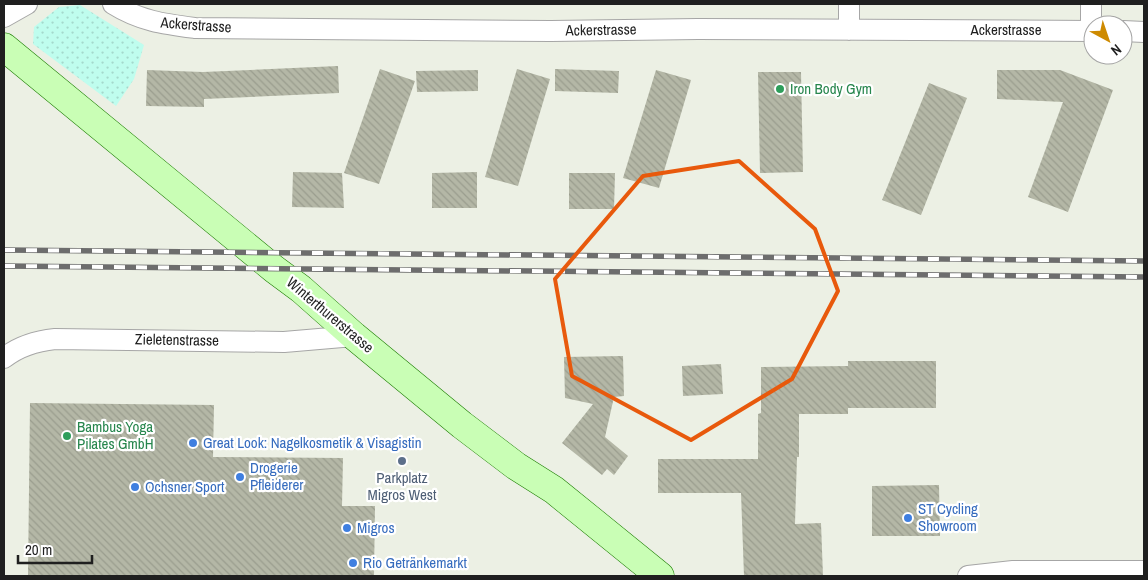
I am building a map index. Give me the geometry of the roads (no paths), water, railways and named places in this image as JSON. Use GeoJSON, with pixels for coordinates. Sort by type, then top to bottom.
{"type":"FeatureCollection","features":[{"type":"Feature","properties":{"kind":"main road","name":"Winterthurerstrasse"},"geometry":{"type":"LineString","coordinates":[[4,47],[274,269],[301,289],[354,336],[475,435],[516,466],[554,490],[660,576]]}},
{"type":"Feature","properties":{"kind":"street"},"geometry":{"type":"LineString","coordinates":[[4,17],[27,4]]}},
{"type":"Feature","properties":{"kind":"street","name":"Ackerstrasse"},"geometry":{"type":"LineString","coordinates":[[113,4],[153,22],[195,28],[551,31],[1083,31]]}},
{"type":"Feature","properties":{"kind":"street"},"geometry":{"type":"LineString","coordinates":[[849,4],[849,30]]}},
{"type":"Feature","properties":{"kind":"street","name":"Zieletenstrasse"},"geometry":{"type":"LineString","coordinates":[[4,358],[27,345],[55,338],[284,342],[354,336]]}},
{"type":"Feature","properties":{"kind":"street"},"geometry":{"type":"LineString","coordinates":[[968,576],[1012,571],[1144,571]]}},
{"type":"Feature","properties":{"kind":"railway"},"geometry":{"type":"LineString","coordinates":[[4,250],[1144,261]]}},
{"type":"Feature","properties":{"kind":"railway"},"geometry":{"type":"LineString","coordinates":[[4,266],[1144,277]]}},
{"type":"Feature","properties":{"kind":"place","name":"Iron Body Gym"},"geometry":{"type":"Point","coordinates":[780,89]}},
{"type":"Feature","properties":{"kind":"place","name":"Bambus Yoga Pilates GmbH"},"geometry":{"type":"Point","coordinates":[67,436]}},
{"type":"Feature","properties":{"kind":"place","name":"Great Look: Nagelkosmetik & Visagistin"},"geometry":{"type":"Point","coordinates":[193,443]}},
{"type":"Feature","properties":{"kind":"place","name":"Parkplatz Migros West"},"geometry":{"type":"Point","coordinates":[402,461]}},
{"type":"Feature","properties":{"kind":"place","name":"Drogerie Pfleiderer"},"geometry":{"type":"Point","coordinates":[240,477]}},
{"type":"Feature","properties":{"kind":"place","name":"Ochsner Sport"},"geometry":{"type":"Point","coordinates":[135,487]}},
{"type":"Feature","properties":{"kind":"place","name":"ST Cycling Showroom"},"geometry":{"type":"Point","coordinates":[908,518]}},
{"type":"Feature","properties":{"kind":"place","name":"Migros"},"geometry":{"type":"Point","coordinates":[347,528]}},
{"type":"Feature","properties":{"kind":"place","name":"Rio Getränkemarkt"},"geometry":{"type":"Point","coordinates":[353,563]}}]}
